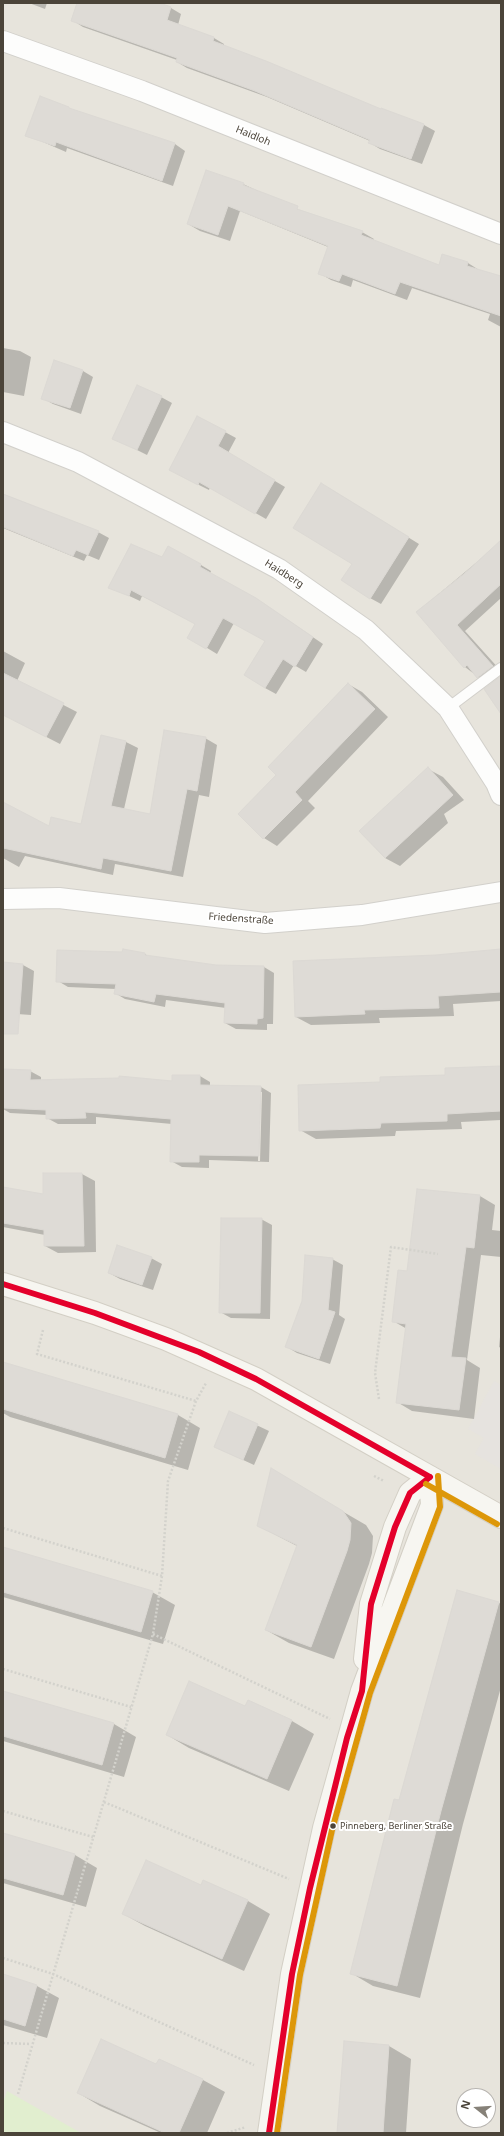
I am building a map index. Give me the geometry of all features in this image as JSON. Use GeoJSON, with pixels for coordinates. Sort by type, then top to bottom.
{"type":"FeatureCollection","features":[{"type":"Feature","properties":{"kind":"main road"},"geometry":{"type":"LineString","coordinates":[[3,1284],[95,1313],[206,1356],[256,1379],[501,1517]]}},
{"type":"Feature","properties":{"kind":"main road"},"geometry":{"type":"LineString","coordinates":[[269,2133],[276,2075],[292,1974],[310,1888],[362,1691],[432,1505],[430,1477]]}},
{"type":"Feature","properties":{"kind":"street","name":"Haidloh"},"geometry":{"type":"LineString","coordinates":[[3,41],[142,91],[501,234]]}},
{"type":"Feature","properties":{"kind":"street","name":"Haidberg"},"geometry":{"type":"LineString","coordinates":[[3,432],[78,462],[279,569],[366,630],[448,708],[496,783],[501,796]]}},
{"type":"Feature","properties":{"kind":"street","name":"Friedenstraße"},"geometry":{"type":"LineString","coordinates":[[3,899],[58,898],[265,923],[362,915],[501,892]]}},
{"type":"Feature","properties":{"kind":"lane"},"geometry":{"type":"LineString","coordinates":[[448,708],[501,668]]}},
{"type":"Feature","properties":{"kind":"path"},"geometry":{"type":"LineString","coordinates":[[379,1398],[375,1373],[391,1247],[438,1254]]}},
{"type":"Feature","properties":{"kind":"path"},"geometry":{"type":"LineString","coordinates":[[44,1330],[37,1354],[196,1401]]}},
{"type":"Feature","properties":{"kind":"path"},"geometry":{"type":"LineString","coordinates":[[18,2094],[31,2044],[153,1634],[162,1576],[168,1481],[196,1401],[206,1383]]}},
{"type":"Feature","properties":{"kind":"path"},"geometry":{"type":"LineString","coordinates":[[3,1528],[162,1576]]}},
{"type":"Feature","properties":{"kind":"path"},"geometry":{"type":"LineString","coordinates":[[153,1634],[351,1729]]}},
{"type":"Feature","properties":{"kind":"path"},"geometry":{"type":"LineString","coordinates":[[3,1669],[131,1707]]}},
{"type":"Feature","properties":{"kind":"path"},"geometry":{"type":"LineString","coordinates":[[104,1802],[310,1888]]}},
{"type":"Feature","properties":{"kind":"path"},"geometry":{"type":"LineString","coordinates":[[3,1811],[93,1837]]}},
{"type":"Feature","properties":{"kind":"path"},"geometry":{"type":"LineString","coordinates":[[3,1958],[52,1974],[276,2075]]}},
{"type":"Feature","properties":{"kind":"path"},"geometry":{"type":"LineString","coordinates":[[3,2043],[31,2044]]}},
{"type":"Feature","properties":{"kind":"shaded area"},"geometry":{"type":"Polygon","coordinates":[[[3,3],[501,3],[501,2133],[3,2133],[3,3]]]}},
{"type":"Feature","properties":{"kind":"shaded area"},"geometry":{"type":"Polygon","coordinates":[[[494,1381],[501,1385],[501,1469],[475,1454],[484,1438],[468,1429],[494,1381]]]}},
{"type":"Feature","properties":{"kind":"green space"},"geometry":{"type":"Polygon","coordinates":[[[7,2091],[81,2133],[3,2133],[3,2103],[7,2091]]]}},
{"type":"Feature","properties":{"kind":"building"},"geometry":{"type":"Polygon","coordinates":[[[77,3],[160,3],[171,7],[167,20],[214,37],[213,41],[266,61],[381,109],[424,124],[411,159],[368,143],[370,140],[255,91],[176,62],[177,58],[71,21],[77,3]]]}},
{"type":"Feature","properties":{"kind":"building"},"geometry":{"type":"Polygon","coordinates":[[[40,96],[69,108],[175,143],[162,181],[56,142],[55,146],[25,136],[40,96]]]}},
{"type":"Feature","properties":{"kind":"building"},"geometry":{"type":"Polygon","coordinates":[[[206,170],[244,183],[243,185],[298,206],[297,209],[363,231],[361,235],[439,265],[442,254],[468,262],[467,266],[501,276],[501,316],[400,282],[395,294],[342,274],[339,281],[318,274],[328,246],[228,206],[218,235],[187,224],[206,170]]]}},
{"type":"Feature","properties":{"kind":"building"},"geometry":{"type":"Polygon","coordinates":[[[54,360],[83,370],[70,408],[41,399],[54,360]]]}},
{"type":"Feature","properties":{"kind":"building"},"geometry":{"type":"Polygon","coordinates":[[[137,385],[162,396],[137,450],[112,439],[137,385]]]}},
{"type":"Feature","properties":{"kind":"building"},"geometry":{"type":"Polygon","coordinates":[[[197,416],[226,431],[218,446],[275,480],[255,514],[199,482],[198,485],[169,470],[197,416]]]}},
{"type":"Feature","properties":{"kind":"building"},"geometry":{"type":"Polygon","coordinates":[[[321,483],[409,537],[370,599],[341,580],[352,564],[293,528],[321,483]]]}},
{"type":"Feature","properties":{"kind":"building"},"geometry":{"type":"Polygon","coordinates":[[[3,494],[99,531],[88,555],[76,550],[73,556],[3,527],[3,494]]]}},
{"type":"Feature","properties":{"kind":"building"},"geometry":{"type":"Polygon","coordinates":[[[501,540],[501,584],[457,625],[493,666],[477,678],[467,665],[464,668],[416,612],[465,573],[501,540]]]}},
{"type":"Feature","properties":{"kind":"building"},"geometry":{"type":"Polygon","coordinates":[[[131,544],[162,557],[168,546],[201,564],[200,567],[256,598],[313,637],[295,667],[283,659],[265,688],[244,675],[265,641],[223,618],[206,649],[187,638],[195,624],[131,590],[129,596],[108,588],[131,544]]]}},
{"type":"Feature","properties":{"kind":"building"},"geometry":{"type":"Polygon","coordinates":[[[3,673],[64,703],[46,737],[3,715],[3,673]]]}},
{"type":"Feature","properties":{"kind":"building"},"geometry":{"type":"Polygon","coordinates":[[[501,676],[501,714],[484,689],[501,676]]]}},
{"type":"Feature","properties":{"kind":"building"},"geometry":{"type":"Polygon","coordinates":[[[348,683],[375,709],[295,792],[302,800],[263,839],[238,814],[276,775],[268,767],[348,683]]]}},
{"type":"Feature","properties":{"kind":"building"},"geometry":{"type":"Polygon","coordinates":[[[164,730],[206,737],[197,791],[187,789],[171,871],[103,858],[101,869],[3,848],[3,802],[49,826],[51,817],[81,824],[101,735],[126,741],[111,806],[150,814],[164,730]]]}},
{"type":"Feature","properties":{"kind":"building"},"geometry":{"type":"Polygon","coordinates":[[[428,767],[453,795],[385,858],[359,831],[428,767]]]}},
{"type":"Feature","properties":{"kind":"building"},"geometry":{"type":"Polygon","coordinates":[[[123,949],[145,953],[145,955],[216,965],[264,966],[263,1018],[257,1019],[257,1024],[224,1023],[225,1003],[156,994],[154,1002],[114,994],[116,984],[56,982],[57,950],[122,952],[123,949]]]}},
{"type":"Feature","properties":{"kind":"building"},"geometry":{"type":"Polygon","coordinates":[[[501,949],[501,992],[438,996],[439,1008],[364,1010],[365,1014],[295,1017],[293,961],[436,955],[501,949]]]}},
{"type":"Feature","properties":{"kind":"building"},"geometry":{"type":"Polygon","coordinates":[[[3,962],[23,964],[18,1034],[3,1034],[3,962]]]}},
{"type":"Feature","properties":{"kind":"building"},"geometry":{"type":"Polygon","coordinates":[[[501,1066],[501,1111],[447,1114],[447,1121],[381,1123],[380,1128],[299,1131],[298,1085],[380,1082],[380,1077],[445,1075],[445,1068],[501,1066]]]}},
{"type":"Feature","properties":{"kind":"building"},"geometry":{"type":"Polygon","coordinates":[[[3,1069],[31,1070],[30,1080],[119,1078],[119,1076],[172,1081],[172,1075],[200,1075],[200,1085],[261,1086],[259,1156],[199,1155],[199,1162],[170,1162],[171,1119],[85,1112],[86,1118],[46,1119],[46,1110],[3,1108],[3,1069]]]}},
{"type":"Feature","properties":{"kind":"building"},"geometry":{"type":"Polygon","coordinates":[[[43,1173],[82,1173],[84,1246],[44,1246],[44,1230],[3,1223],[3,1187],[43,1194],[43,1173]]]}},
{"type":"Feature","properties":{"kind":"building"},"geometry":{"type":"Polygon","coordinates":[[[417,1189],[480,1195],[474,1248],[466,1247],[451,1357],[466,1358],[459,1410],[396,1403],[406,1324],[392,1322],[398,1270],[407,1271],[417,1189]]]}},
{"type":"Feature","properties":{"kind":"building"},"geometry":{"type":"Polygon","coordinates":[[[221,1218],[262,1218],[260,1313],[219,1313],[221,1218]]]}},
{"type":"Feature","properties":{"kind":"building"},"geometry":{"type":"Polygon","coordinates":[[[117,1245],[152,1257],[142,1285],[108,1273],[117,1245]]]}},
{"type":"Feature","properties":{"kind":"building"},"geometry":{"type":"Polygon","coordinates":[[[305,1255],[333,1258],[328,1310],[335,1312],[319,1359],[285,1347],[302,1301],[305,1255]]]}},
{"type":"Feature","properties":{"kind":"building"},"geometry":{"type":"Polygon","coordinates":[[[3,1362],[178,1414],[165,1458],[3,1409],[3,1362]]]}},
{"type":"Feature","properties":{"kind":"building"},"geometry":{"type":"Polygon","coordinates":[[[229,1411],[258,1424],[243,1460],[214,1447],[229,1411]]]}},
{"type":"Feature","properties":{"kind":"building"},"geometry":{"type":"Polygon","coordinates":[[[271,1468],[343,1511],[351,1523],[350,1540],[347,1551],[311,1647],[265,1630],[297,1545],[257,1526],[271,1468]]]}},
{"type":"Feature","properties":{"kind":"building"},"geometry":{"type":"Polygon","coordinates":[[[3,1547],[153,1591],[141,1632],[3,1592],[3,1547]]]}},
{"type":"Feature","properties":{"kind":"building"},"geometry":{"type":"Polygon","coordinates":[[[457,1590],[499,1602],[441,1811],[397,1986],[350,1974],[394,1799],[399,1800],[457,1590]]]}},
{"type":"Feature","properties":{"kind":"building"},"geometry":{"type":"Polygon","coordinates":[[[189,1681],[245,1706],[248,1700],[292,1720],[267,1779],[166,1735],[189,1681]]]}},
{"type":"Feature","properties":{"kind":"building"},"geometry":{"type":"Polygon","coordinates":[[[3,1691],[114,1723],[102,1765],[3,1736],[3,1691]]]}},
{"type":"Feature","properties":{"kind":"building"},"geometry":{"type":"Polygon","coordinates":[[[3,1833],[75,1854],[63,1895],[3,1878],[3,1833]]]}},
{"type":"Feature","properties":{"kind":"building"},"geometry":{"type":"Polygon","coordinates":[[[146,1860],[201,1885],[203,1880],[248,1900],[222,1959],[122,1914],[146,1860]]]}},
{"type":"Feature","properties":{"kind":"building"},"geometry":{"type":"Polygon","coordinates":[[[3,1974],[37,1985],[25,2026],[3,2019],[3,1974]]]}},
{"type":"Feature","properties":{"kind":"building"},"geometry":{"type":"Polygon","coordinates":[[[101,2039],[156,2064],[159,2059],[203,2079],[179,2133],[165,2133],[77,2093],[101,2039]]]}},
{"type":"Feature","properties":{"kind":"building"},"geometry":{"type":"Polygon","coordinates":[[[344,2041],[389,2045],[383,2133],[337,2133],[344,2041]]]}},
{"type":"Feature","properties":{"kind":"transit line"},"geometry":{"type":"LineString","coordinates":[[3,1284],[95,1313],[199,1352],[256,1379],[430,1477]]}},
{"type":"Feature","properties":{"kind":"transit line"},"geometry":{"type":"LineString","coordinates":[[277,2133],[300,1975],[332,1830],[370,1693],[440,1507],[438,1476]]}},
{"type":"Feature","properties":{"kind":"transit line"},"geometry":{"type":"LineString","coordinates":[[269,2133],[292,1974],[310,1888],[347,1738],[362,1691],[371,1604],[395,1527],[410,1493],[430,1477]]}},
{"type":"Feature","properties":{"kind":"transit line"},"geometry":{"type":"LineString","coordinates":[[426,1484],[497,1524]]}},
{"type":"Feature","properties":{"kind":"place","name":"Pinneberg, Berliner Straße"},"geometry":{"type":"Point","coordinates":[333,1826]}}]}
